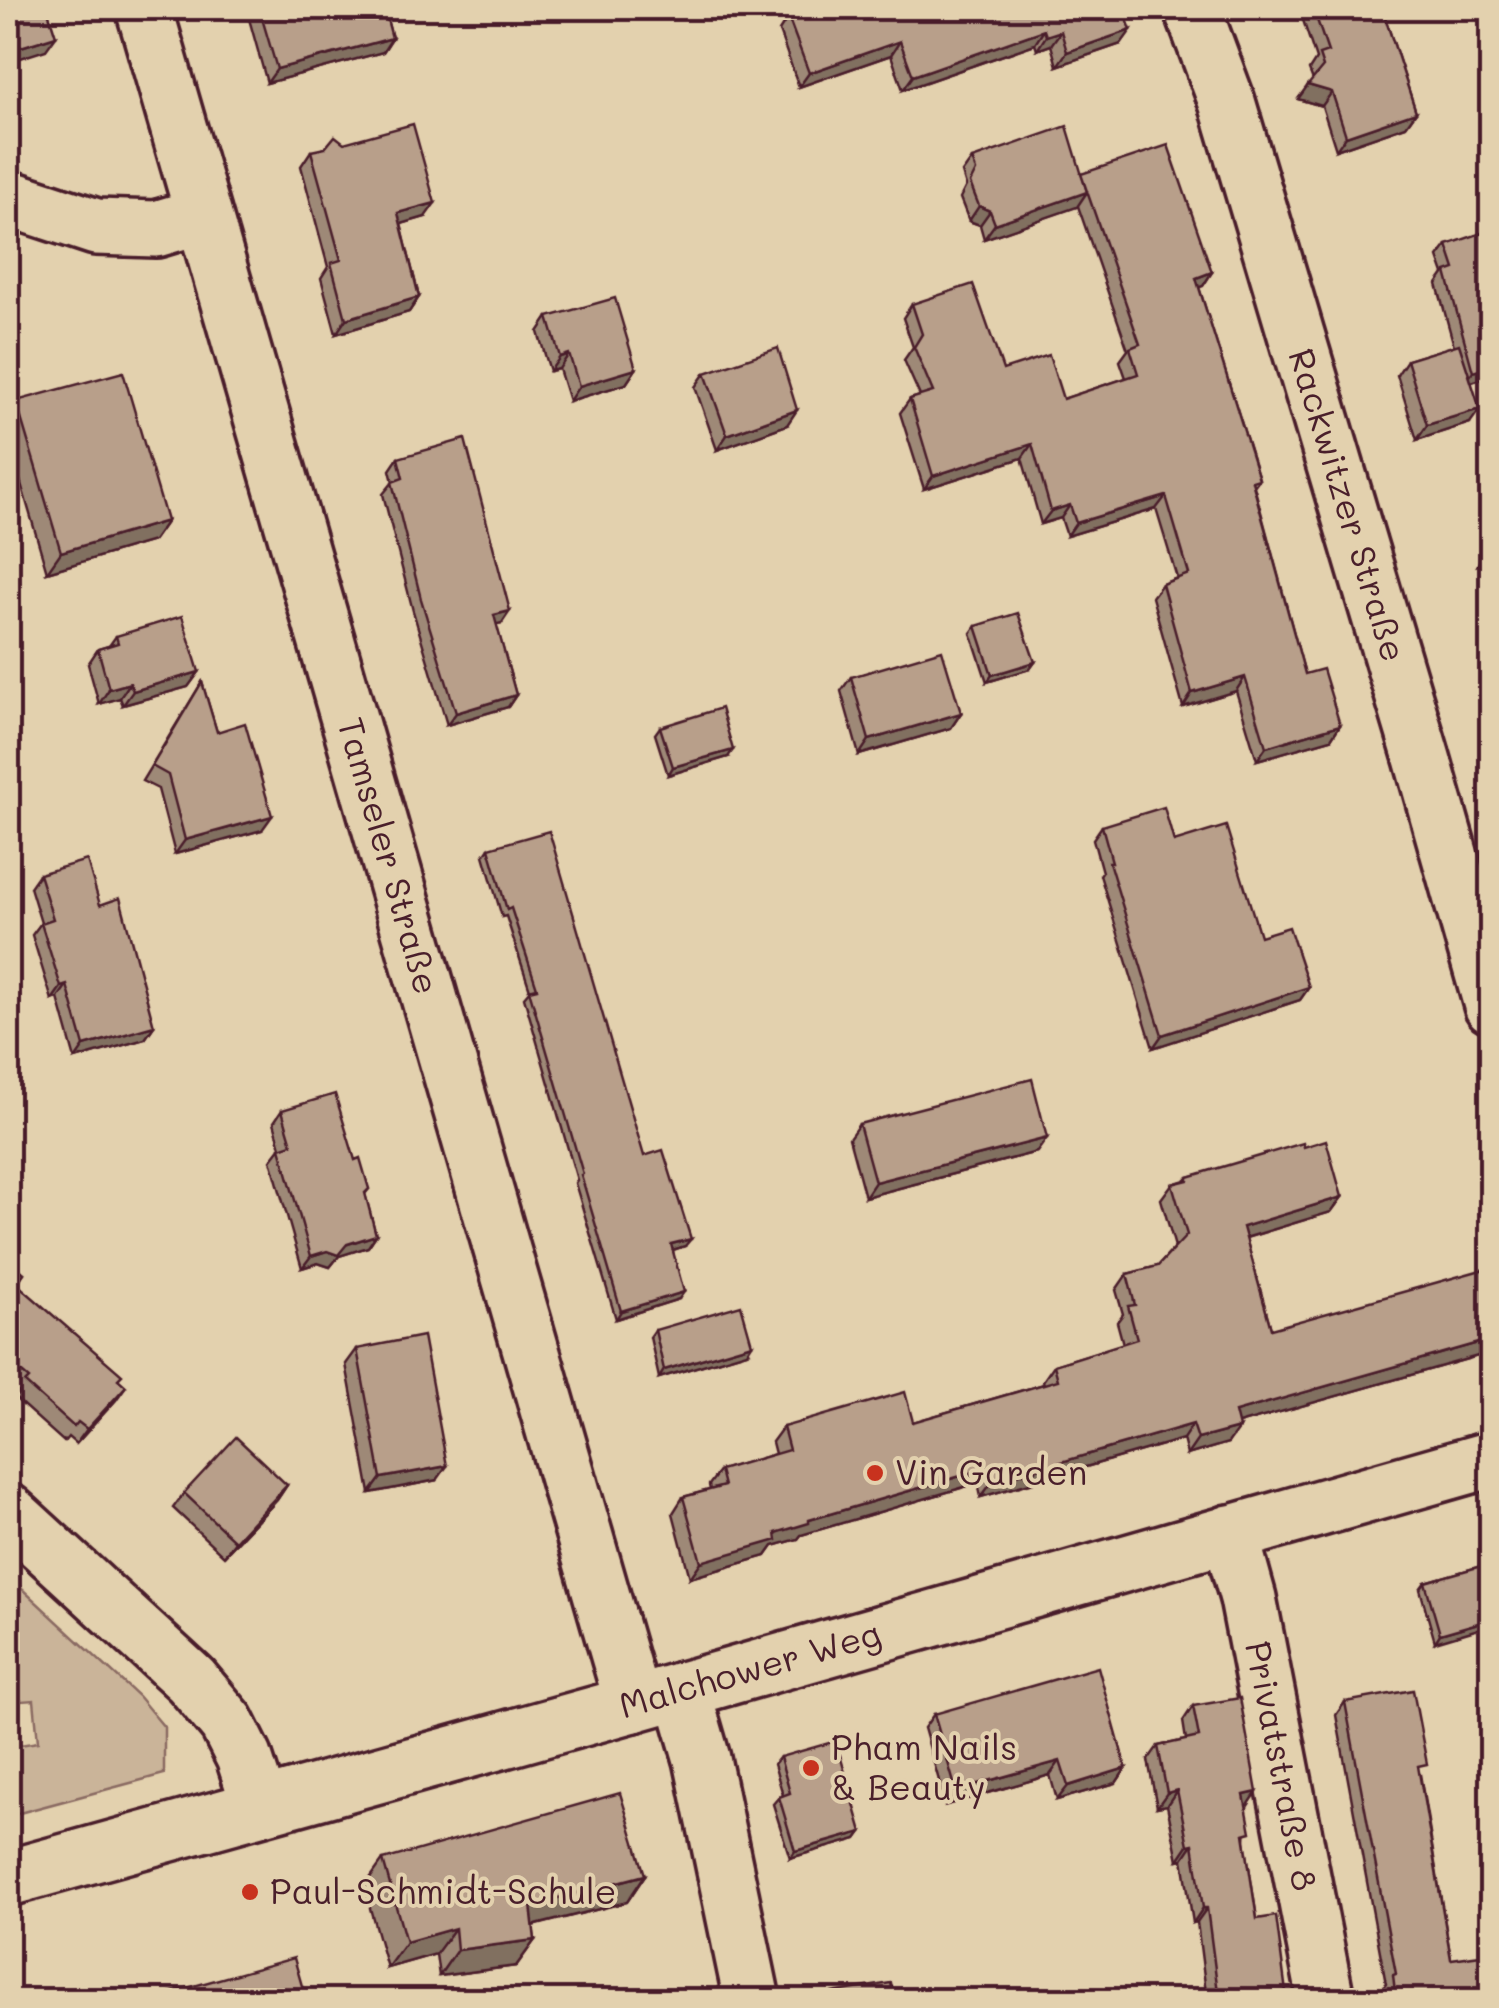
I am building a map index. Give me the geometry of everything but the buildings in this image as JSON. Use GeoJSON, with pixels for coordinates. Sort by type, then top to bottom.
{"type":"FeatureCollection","features":[{"type":"Feature","properties":{"kind":"street","name":"Tamseler Straße"},"geometry":{"type":"LineString","coordinates":[[144,8],[203,215],[658,1697],[702,1759],[752,2000]]}},
{"type":"Feature","properties":{"kind":"street","name":"Rackwitzer Straße"},"geometry":{"type":"LineString","coordinates":[[1192,8],[1238,140],[1492,1005]]}},
{"type":"Feature","properties":{"kind":"street"},"geometry":{"type":"LineString","coordinates":[[8,198],[96,227],[156,229],[203,215]]}},
{"type":"Feature","properties":{"kind":"street","name":"Malchower Weg"},"geometry":{"type":"LineString","coordinates":[[8,1878],[1492,1459]]}},
{"type":"Feature","properties":{"kind":"street"},"geometry":{"type":"LineString","coordinates":[[8,1512],[192,1680],[227,1723],[244,1757],[260,1806]]}},
{"type":"Feature","properties":{"kind":"street","name":"Privatstraße 8"},"geometry":{"type":"LineString","coordinates":[[1230,1533],[1248,1598],[1326,2000]]}},
{"type":"Feature","properties":{"kind":"shaded area"},"geometry":{"type":"Polygon","coordinates":[[[8,1576],[138,1696],[164,1727],[164,1774],[8,1816],[8,1747],[38,1742],[34,1700],[8,1702],[8,1680],[19,1667],[8,1657],[8,1576]]]}},
{"type":"Feature","properties":{"kind":"place","name":"Vin Garden"},"geometry":{"type":"Point","coordinates":[875,1473]}},
{"type":"Feature","properties":{"kind":"place","name":"Pham Nails & Beauty"},"geometry":{"type":"Point","coordinates":[811,1768]}},
{"type":"Feature","properties":{"kind":"place","name":"Paul-Schmidt-Schule"},"geometry":{"type":"Point","coordinates":[250,1892]}}]}
